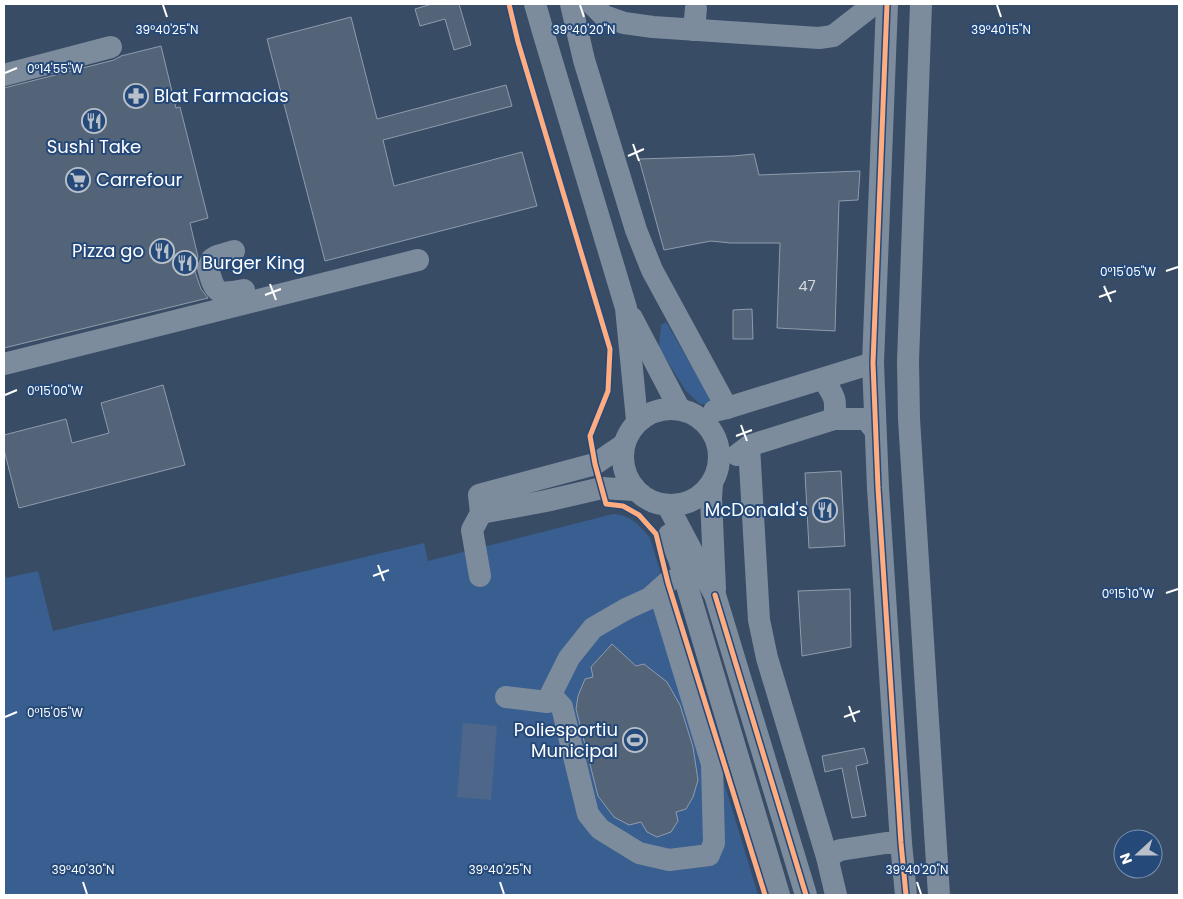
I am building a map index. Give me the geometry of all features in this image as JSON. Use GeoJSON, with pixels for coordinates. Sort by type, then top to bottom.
{"type":"FeatureCollection","features":[{"type":"Feature","properties":{"kind":"street"},"geometry":{"type":"LineString","coordinates":[[535,4],[626,308],[638,420]]}},
{"type":"Feature","properties":{"kind":"street"},"geometry":{"type":"LineString","coordinates":[[544,35],[546,4]]}},
{"type":"Feature","properties":{"kind":"street"},"geometry":{"type":"LineString","coordinates":[[570,4],[584,60],[636,230],[652,270],[727,408]]}},
{"type":"Feature","properties":{"kind":"street"},"geometry":{"type":"LineString","coordinates":[[592,4],[604,16],[653,27],[695,19],[819,38],[833,36],[874,4]]}},
{"type":"Feature","properties":{"kind":"street"},"geometry":{"type":"LineString","coordinates":[[887,4],[873,363],[875,430],[901,843],[906,895]]}},
{"type":"Feature","properties":{"kind":"street"},"geometry":{"type":"LineString","coordinates":[[921,4],[908,361],[911,439],[939,895]]}},
{"type":"Feature","properties":{"kind":"street"},"geometry":{"type":"LineString","coordinates":[[4,75],[111,47]]}},
{"type":"Feature","properties":{"kind":"street"},"geometry":{"type":"LineString","coordinates":[[234,251],[212,259],[208,268],[210,277],[213,286],[219,292],[230,293],[244,290]]}},
{"type":"Feature","properties":{"kind":"street"},"geometry":{"type":"LineString","coordinates":[[4,364],[418,260]]}},
{"type":"Feature","properties":{"kind":"street"},"geometry":{"type":"LineString","coordinates":[[626,308],[688,411],[712,429],[720,450],[711,498],[715,595]]}},
{"type":"Feature","properties":{"kind":"street"},"geometry":{"type":"LineString","coordinates":[[480,576],[472,530],[481,513],[479,495],[595,464],[623,445],[638,420],[657,409],[688,411],[727,408],[873,363]]}},
{"type":"Feature","properties":{"kind":"street"},"geometry":{"type":"LineString","coordinates":[[822,379],[835,399],[834,419]]}},
{"type":"Feature","properties":{"kind":"street"},"geometry":{"type":"LineString","coordinates":[[662,505],[693,501],[716,475],[749,446],[834,419],[866,420],[875,430]]}},
{"type":"Feature","properties":{"kind":"street"},"geometry":{"type":"LineString","coordinates":[[623,445],[623,469],[634,490]]}},
{"type":"Feature","properties":{"kind":"street"},"geometry":{"type":"LineString","coordinates":[[749,446],[759,620],[767,658],[827,857],[836,895]]}},
{"type":"Feature","properties":{"kind":"street"},"geometry":{"type":"LineString","coordinates":[[481,513],[602,488],[634,490],[662,505],[715,595],[806,895]]}},
{"type":"Feature","properties":{"kind":"street"},"geometry":{"type":"LineString","coordinates":[[551,695],[562,707],[588,814],[600,829],[639,853],[669,860],[709,856],[714,843],[712,764],[672,587],[679,559],[662,505]]}},
{"type":"Feature","properties":{"kind":"street"},"geometry":{"type":"LineString","coordinates":[[506,697],[547,702],[569,658],[593,628],[626,609],[672,587]]}},
{"type":"Feature","properties":{"kind":"street"},"geometry":{"type":"LineString","coordinates":[[672,587],[779,895]]}},
{"type":"Feature","properties":{"kind":"street"},"geometry":{"type":"LineString","coordinates":[[827,857],[840,850],[886,843],[901,843]]}},
{"type":"Feature","properties":{"kind":"shaded area"},"geometry":{"type":"Polygon","coordinates":[[[666,322],[712,401],[707,404],[700,404],[686,391],[659,348],[661,325],[666,322]]]}},
{"type":"Feature","properties":{"kind":"shaded area"},"geometry":{"type":"Polygon","coordinates":[[[613,514],[630,519],[650,538],[758,895],[4,895],[4,570],[6,578],[38,571],[53,631],[424,543],[428,561],[613,514]]]}},
{"type":"Feature","properties":{"kind":"shaded area"},"geometry":{"type":"Polygon","coordinates":[[[463,723],[497,726],[491,800],[457,797],[463,723]]]}},
{"type":"Feature","properties":{"kind":"building"},"geometry":{"type":"Polygon","coordinates":[[[432,4],[459,4],[471,45],[454,50],[445,19],[420,26],[415,9],[432,4]]]}},
{"type":"Feature","properties":{"kind":"building"},"geometry":{"type":"Polygon","coordinates":[[[351,17],[377,119],[506,85],[512,106],[383,140],[394,186],[522,152],[537,206],[325,261],[267,39],[351,17]]]}},
{"type":"Feature","properties":{"kind":"building","name":"Carrefour"},"geometry":{"type":"Polygon","coordinates":[[[161,46],[176,108],[180,107],[208,218],[190,223],[198,257],[195,272],[201,289],[208,298],[4,348],[4,88],[161,46]]]}},
{"type":"Feature","properties":{"kind":"building"},"geometry":{"type":"Polygon","coordinates":[[[754,154],[759,175],[860,171],[858,200],[839,201],[835,331],[777,328],[780,243],[711,241],[664,250],[639,159],[754,154]]]}},
{"type":"Feature","properties":{"kind":"building"},"geometry":{"type":"Polygon","coordinates":[[[752,309],[753,339],[733,339],[733,310],[752,309]]]}},
{"type":"Feature","properties":{"kind":"building"},"geometry":{"type":"Polygon","coordinates":[[[163,385],[185,465],[19,508],[4,450],[4,435],[66,419],[72,443],[109,433],[101,403],[163,385]]]}},
{"type":"Feature","properties":{"kind":"building","name":"McDonald's"},"geometry":{"type":"Polygon","coordinates":[[[841,471],[845,546],[809,548],[805,473],[841,471]]]}},
{"type":"Feature","properties":{"kind":"building"},"geometry":{"type":"Polygon","coordinates":[[[850,589],[851,647],[802,656],[798,591],[850,589]]]}},
{"type":"Feature","properties":{"kind":"building","name":"Poliesportiu Municipal"},"geometry":{"type":"Polygon","coordinates":[[[612,644],[636,666],[644,664],[667,682],[680,705],[693,747],[698,780],[693,797],[686,809],[676,812],[678,821],[671,832],[657,837],[647,832],[641,822],[629,825],[614,817],[598,796],[576,709],[578,696],[585,679],[593,677],[591,667],[612,644]]]}},
{"type":"Feature","properties":{"kind":"building"},"geometry":{"type":"Polygon","coordinates":[[[864,748],[868,763],[856,766],[866,816],[852,818],[842,768],[825,772],[822,756],[864,748]]]}},
{"type":"Feature","properties":{"kind":"cycle path"},"geometry":{"type":"LineString","coordinates":[[509,4],[518,42],[610,349],[608,391],[590,436],[595,464],[606,504],[623,506],[639,515],[656,534],[668,583],[765,895]]}},
{"type":"Feature","properties":{"kind":"cycle path"},"geometry":{"type":"LineString","coordinates":[[887,4],[873,363],[878,488],[906,895]]}},
{"type":"Feature","properties":{"kind":"cycle path"},"geometry":{"type":"LineString","coordinates":[[715,595],[806,895]]}},
{"type":"Feature","properties":{"kind":"place","name":"Blat Farmacias"},"geometry":{"type":"Point","coordinates":[136,96]}},
{"type":"Feature","properties":{"kind":"place","name":"Sushi Take"},"geometry":{"type":"Point","coordinates":[94,121]}},
{"type":"Feature","properties":{"kind":"place","name":"Carrefour"},"geometry":{"type":"Point","coordinates":[78,180]}},
{"type":"Feature","properties":{"kind":"place","name":"Pizza go"},"geometry":{"type":"Point","coordinates":[162,251]}},
{"type":"Feature","properties":{"kind":"place","name":"Burger King"},"geometry":{"type":"Point","coordinates":[185,263]}},
{"type":"Feature","properties":{"kind":"place","name":"McDonald's"},"geometry":{"type":"Point","coordinates":[825,510]}},
{"type":"Feature","properties":{"kind":"place","name":"Poliesportiu Municipal"},"geometry":{"type":"Point","coordinates":[635,740]}}]}
